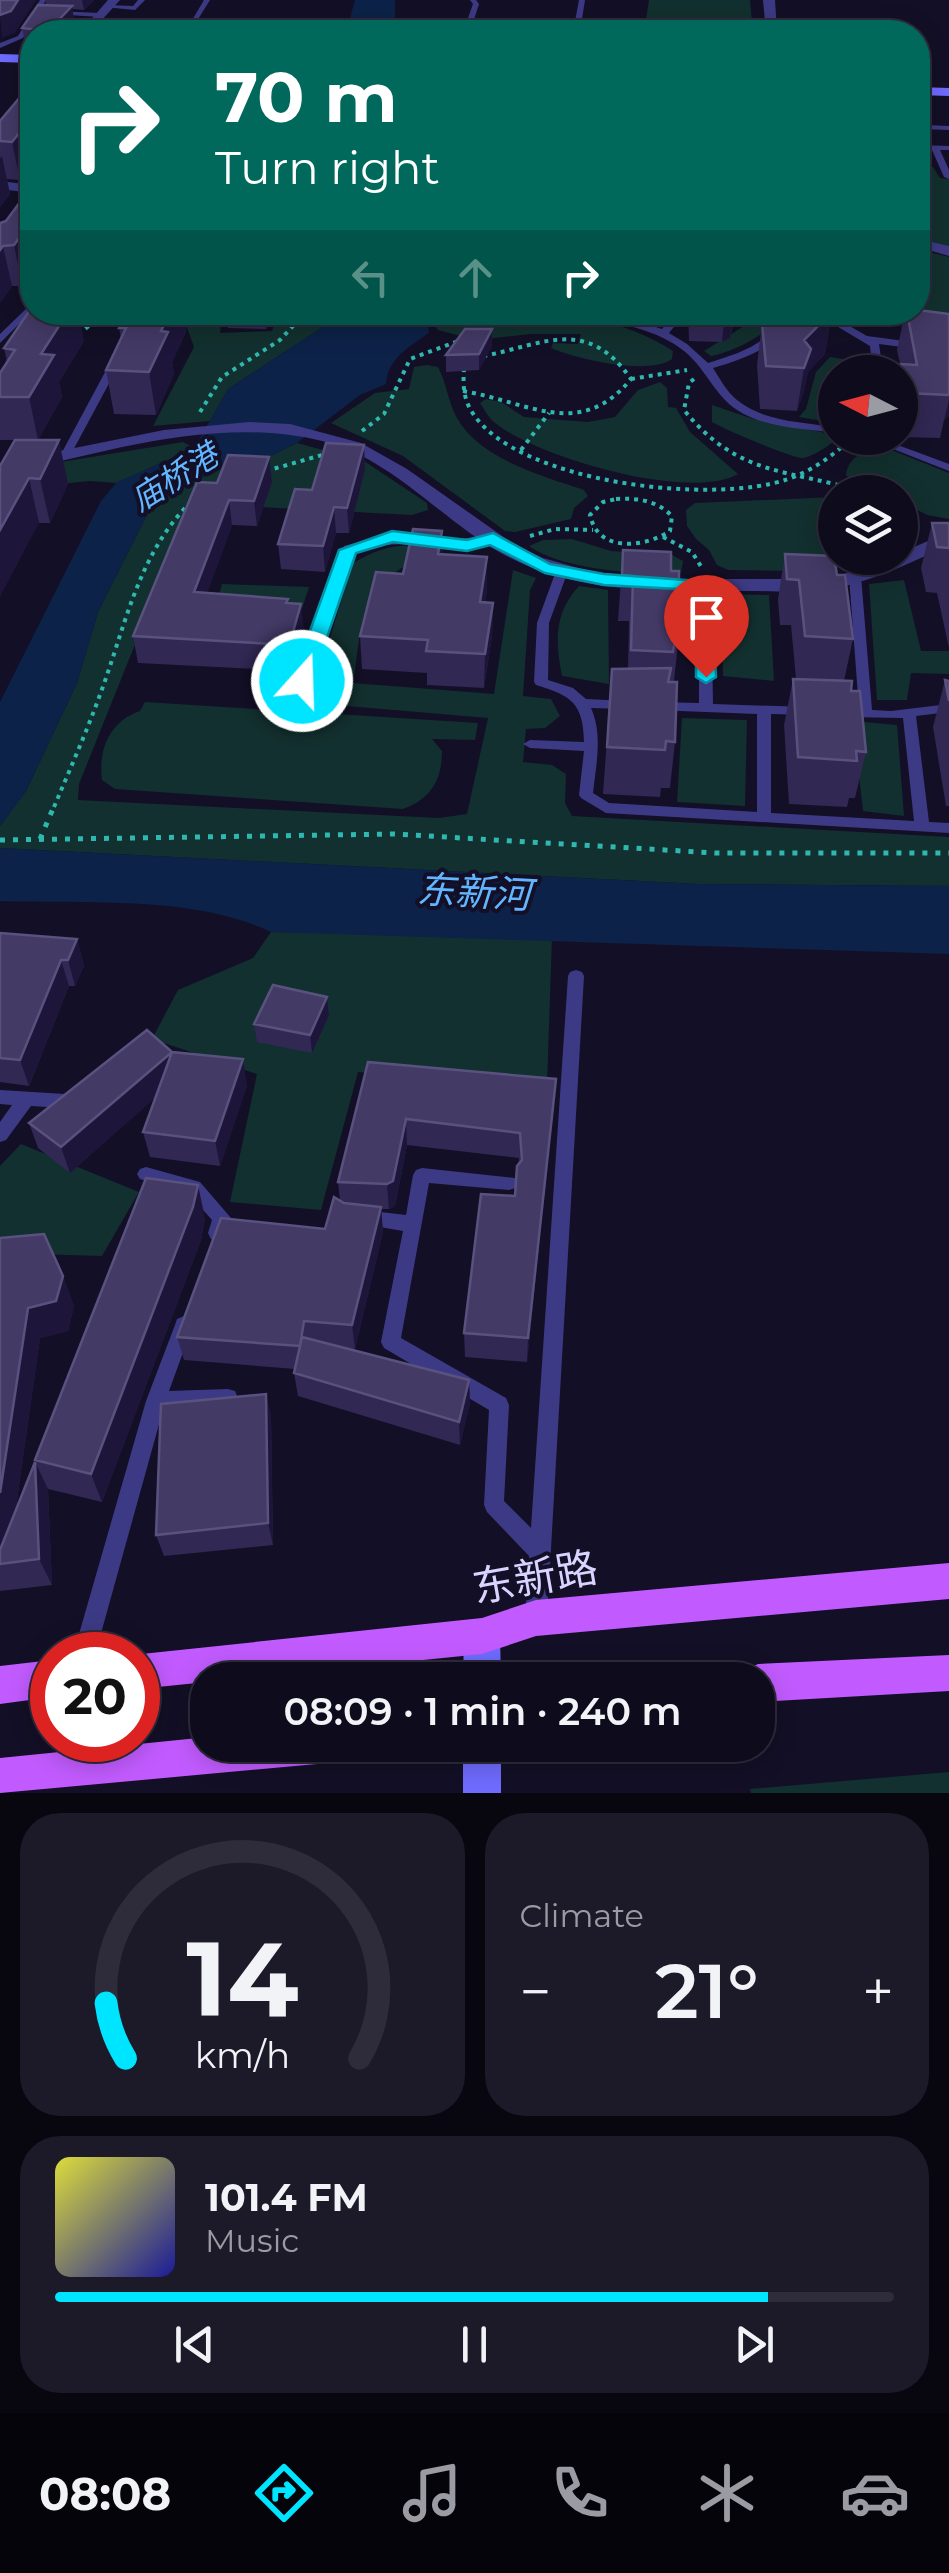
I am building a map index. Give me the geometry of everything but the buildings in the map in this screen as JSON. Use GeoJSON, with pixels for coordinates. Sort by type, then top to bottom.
{"type":"FeatureCollection","features":[{"type":"Feature","properties":{"kind":"main road","name":"东新路"},"geometry":{"type":"LineString","coordinates":[[160,1668],[482,1636],[536,1618],[949,1582]]}},
{"type":"Feature","properties":{"kind":"main road"},"geometry":{"type":"LineString","coordinates":[[482,1636],[482,1662]]}},
{"type":"Feature","properties":{"kind":"main road"},"geometry":{"type":"LineString","coordinates":[[775,1682],[949,1672]]}},
{"type":"Feature","properties":{"kind":"main road"},"geometry":{"type":"LineString","coordinates":[[0,1684],[30,1681]]}},
{"type":"Feature","properties":{"kind":"main road"},"geometry":{"type":"LineString","coordinates":[[0,1777],[190,1758]]}},
{"type":"Feature","properties":{"kind":"main road"},"geometry":{"type":"LineString","coordinates":[[482,1762],[482,1793]]}},
{"type":"Feature","properties":{"kind":"street"},"geometry":{"type":"LineString","coordinates":[[0,469],[225,428],[277,428],[343,442],[403,471],[499,543],[545,568],[604,579],[705,586],[836,582],[949,538]]}},
{"type":"Feature","properties":{"kind":"lane"},"geometry":{"type":"LineString","coordinates":[[30,20],[44,0]]}},
{"type":"Feature","properties":{"kind":"lane"},"geometry":{"type":"LineString","coordinates":[[35,12],[135,8],[142,0]]}},
{"type":"Feature","properties":{"kind":"lane"},"geometry":{"type":"LineString","coordinates":[[930,147],[949,148]]}},
{"type":"Feature","properties":{"kind":"lane"},"geometry":{"type":"LineString","coordinates":[[936,147],[948,177]]}},
{"type":"Feature","properties":{"kind":"lane"},"geometry":{"type":"LineString","coordinates":[[0,340],[20,319]]}},
{"type":"Feature","properties":{"kind":"lane"},"geometry":{"type":"LineString","coordinates":[[64,456],[136,325]]}},
{"type":"Feature","properties":{"kind":"lane"},"geometry":{"type":"LineString","coordinates":[[636,325],[664,333],[707,368],[726,396],[755,414],[818,427]]}},
{"type":"Feature","properties":{"kind":"lane"},"geometry":{"type":"LineString","coordinates":[[664,333],[671,325]]}},
{"type":"Feature","properties":{"kind":"lane"},"geometry":{"type":"LineString","coordinates":[[707,368],[759,347],[785,325]]}},
{"type":"Feature","properties":{"kind":"lane"},"geometry":{"type":"LineString","coordinates":[[841,325],[875,345],[876,355]]}},
{"type":"Feature","properties":{"kind":"lane"},"geometry":{"type":"LineString","coordinates":[[867,339],[949,350]]}},
{"type":"Feature","properties":{"kind":"lane"},"geometry":{"type":"LineString","coordinates":[[915,455],[949,468]]}},
{"type":"Feature","properties":{"kind":"lane"},"geometry":{"type":"LineString","coordinates":[[302,681],[348,550],[392,536],[467,545],[499,543]]}},
{"type":"Feature","properties":{"kind":"lane"},"geometry":{"type":"LineString","coordinates":[[562,572],[543,624],[541,682],[574,694],[587,712],[590,747],[586,796],[606,808],[949,828]]}},
{"type":"Feature","properties":{"kind":"lane"},"geometry":{"type":"LineString","coordinates":[[855,576],[866,714]]}},
{"type":"Feature","properties":{"kind":"lane"},"geometry":{"type":"LineString","coordinates":[[705,586],[706,708]]}},
{"type":"Feature","properties":{"kind":"lane"},"geometry":{"type":"LineString","coordinates":[[581,704],[815,712]]}},
{"type":"Feature","properties":{"kind":"lane"},"geometry":{"type":"LineString","coordinates":[[832,712],[866,714],[949,708]]}},
{"type":"Feature","properties":{"kind":"lane"},"geometry":{"type":"LineString","coordinates":[[764,710],[764,817]]}},
{"type":"Feature","properties":{"kind":"lane"},"geometry":{"type":"LineString","coordinates":[[908,712],[922,826]]}},
{"type":"Feature","properties":{"kind":"lane"},"geometry":{"type":"LineString","coordinates":[[530,744],[590,747]]}},
{"type":"Feature","properties":{"kind":"lane"},"geometry":{"type":"LineString","coordinates":[[536,1618],[576,976]]}},
{"type":"Feature","properties":{"kind":"lane"},"geometry":{"type":"LineString","coordinates":[[0,1098],[65,1101]]}},
{"type":"Feature","properties":{"kind":"lane"},"geometry":{"type":"LineString","coordinates":[[0,1135],[26,1099]]}},
{"type":"Feature","properties":{"kind":"lane"},"geometry":{"type":"LineString","coordinates":[[146,1174],[194,1187],[222,1218],[209,1254]]}},
{"type":"Feature","properties":{"kind":"lane"},"geometry":{"type":"LineString","coordinates":[[509,1183],[422,1175],[391,1342],[499,1405],[494,1505],[540,1552]]}},
{"type":"Feature","properties":{"kind":"lane"},"geometry":{"type":"LineString","coordinates":[[348,1216],[414,1224]]}},
{"type":"Feature","properties":{"kind":"lane"},"geometry":{"type":"LineString","coordinates":[[91,1632],[156,1401],[190,1310]]}},
{"type":"Feature","properties":{"kind":"lane"},"geometry":{"type":"LineString","coordinates":[[156,1401],[245,1398]]}},
{"type":"Feature","properties":{"kind":"path"},"geometry":{"type":"LineString","coordinates":[[66,329],[84,330],[90,325]]}},
{"type":"Feature","properties":{"kind":"path"},"geometry":{"type":"LineString","coordinates":[[200,413],[226,372],[299,325]]}},
{"type":"Feature","properties":{"kind":"path"},"geometry":{"type":"LineString","coordinates":[[254,473],[324,454],[343,442],[384,414],[410,359],[468,336],[471,325]]}},
{"type":"Feature","properties":{"kind":"path"},"geometry":{"type":"LineString","coordinates":[[631,379],[618,357],[586,341],[536,342],[465,362],[463,392],[466,406],[495,438],[598,481],[650,490],[739,489],[789,477],[830,455]]}},
{"type":"Feature","properties":{"kind":"path"},"geometry":{"type":"LineString","coordinates":[[436,350],[453,355]]}},
{"type":"Feature","properties":{"kind":"path"},"geometry":{"type":"LineString","coordinates":[[631,379],[707,368]]}},
{"type":"Feature","properties":{"kind":"path"},"geometry":{"type":"LineString","coordinates":[[707,368],[689,384],[684,410],[698,430],[744,464],[818,481]]}},
{"type":"Feature","properties":{"kind":"path"},"geometry":{"type":"LineString","coordinates":[[463,392],[488,394],[549,413],[594,412],[620,397],[631,379]]}},
{"type":"Feature","properties":{"kind":"path"},"geometry":{"type":"LineString","coordinates":[[521,450],[549,413]]}},
{"type":"Feature","properties":{"kind":"path"},"geometry":{"type":"LineString","coordinates":[[643,499],[650,490]]}},
{"type":"Feature","properties":{"kind":"path"},"geometry":{"type":"LineString","coordinates":[[499,543],[555,529],[594,530],[626,544],[663,537],[670,531],[672,516],[666,508],[643,499],[604,502],[590,515],[594,530]]}},
{"type":"Feature","properties":{"kind":"path"},"geometry":{"type":"LineString","coordinates":[[40,840],[103,686],[129,609],[176,514],[190,504]]}},
{"type":"Feature","properties":{"kind":"path"},"geometry":{"type":"LineString","coordinates":[[663,537],[692,552],[702,567],[705,586]]}},
{"type":"Feature","properties":{"kind":"path"},"geometry":{"type":"LineString","coordinates":[[0,840],[394,834],[716,854],[949,854]]}},
{"type":"Feature","properties":{"kind":"green space"},"geometry":{"type":"Polygon","coordinates":[[[649,0],[750,0],[752,20],[646,20],[649,0]]]}},
{"type":"Feature","properties":{"kind":"green space"},"geometry":{"type":"Polygon","coordinates":[[[930,167],[940,178],[949,179],[949,247],[930,243],[930,167]]]}},
{"type":"Feature","properties":{"kind":"green space"},"geometry":{"type":"Polygon","coordinates":[[[930,252],[949,257],[949,316],[930,314],[930,252]]]}},
{"type":"Feature","properties":{"kind":"green space"},"geometry":{"type":"Polygon","coordinates":[[[186,325],[221,325],[220,333],[272,331],[274,325],[324,325],[228,389],[210,421],[153,426],[194,347],[186,325]]]}},
{"type":"Feature","properties":{"kind":"green space"},"geometry":{"type":"Polygon","coordinates":[[[435,325],[612,325],[673,351],[672,359],[661,364],[630,366],[594,361],[551,348],[553,343],[578,344],[581,334],[475,340],[438,330],[435,325]]]}},
{"type":"Feature","properties":{"kind":"green space"},"geometry":{"type":"Polygon","coordinates":[[[746,325],[771,325],[738,347],[711,356],[704,351],[746,325]]]}},
{"type":"Feature","properties":{"kind":"green space"},"geometry":{"type":"Polygon","coordinates":[[[414,367],[438,367],[457,418],[481,445],[513,464],[584,490],[588,496],[574,508],[571,519],[505,531],[403,456],[331,423],[375,393],[409,389],[414,367]]]}},
{"type":"Feature","properties":{"kind":"green space"},"geometry":{"type":"Polygon","coordinates":[[[816,372],[818,420],[799,417],[806,409],[816,372]]]}},
{"type":"Feature","properties":{"kind":"green space"},"geometry":{"type":"Polygon","coordinates":[[[660,382],[667,388],[668,407],[676,408],[690,432],[738,474],[715,481],[685,483],[613,472],[514,435],[492,420],[480,403],[486,399],[501,402],[524,417],[588,422],[615,417],[638,390],[660,382]]]}},
{"type":"Feature","properties":{"kind":"green space"},"geometry":{"type":"Polygon","coordinates":[[[712,405],[753,419],[818,431],[818,452],[803,458],[786,454],[712,422],[712,405]]]}},
{"type":"Feature","properties":{"kind":"green space"},"geometry":{"type":"Polygon","coordinates":[[[183,442],[195,448],[116,483],[90,481],[0,490],[0,472],[183,442]]]}},
{"type":"Feature","properties":{"kind":"green space"},"geometry":{"type":"Polygon","coordinates":[[[297,443],[364,461],[427,503],[428,510],[412,515],[201,504],[185,520],[79,784],[78,800],[439,818],[467,814],[488,718],[323,704],[312,696],[353,563],[388,548],[416,546],[426,548],[373,592],[361,630],[353,683],[494,694],[513,570],[536,578],[530,590],[523,696],[551,699],[560,716],[545,728],[526,729],[523,762],[552,765],[566,774],[565,803],[572,816],[949,837],[949,886],[698,884],[0,848],[0,826],[26,791],[77,683],[98,612],[149,511],[178,489],[219,470],[260,461],[297,443]]]}},
{"type":"Feature","properties":{"kind":"green space"},"geometry":{"type":"Polygon","coordinates":[[[858,455],[904,455],[949,473],[949,519],[918,510],[918,475],[846,475],[858,455]]]}},
{"type":"Feature","properties":{"kind":"green space"},"geometry":{"type":"Polygon","coordinates":[[[818,498],[818,566],[797,571],[728,570],[717,565],[687,526],[686,510],[695,503],[818,498]]]}},
{"type":"Feature","properties":{"kind":"green space"},"geometry":{"type":"Polygon","coordinates":[[[572,539],[611,551],[672,555],[683,561],[681,573],[671,576],[597,569],[559,560],[529,546],[543,540],[572,539]]]}},
{"type":"Feature","properties":{"kind":"green space"},"geometry":{"type":"Polygon","coordinates":[[[904,580],[921,651],[949,651],[949,674],[911,673],[907,700],[877,700],[869,584],[904,580]]]}},
{"type":"Feature","properties":{"kind":"green space"},"geometry":{"type":"Polygon","coordinates":[[[222,584],[309,587],[301,612],[215,609],[222,584]]]}},
{"type":"Feature","properties":{"kind":"green space"},"geometry":{"type":"Polygon","coordinates":[[[579,586],[608,590],[609,684],[562,676],[558,628],[565,607],[579,586]]]}},
{"type":"Feature","properties":{"kind":"green space"},"geometry":{"type":"Polygon","coordinates":[[[721,594],[769,595],[774,681],[723,676],[721,594]]]}},
{"type":"Feature","properties":{"kind":"green space"},"geometry":{"type":"Polygon","coordinates":[[[145,702],[478,723],[475,740],[432,739],[442,751],[437,779],[428,794],[403,809],[115,789],[102,780],[104,747],[114,729],[140,711],[145,702]]]}},
{"type":"Feature","properties":{"kind":"green space"},"geometry":{"type":"Polygon","coordinates":[[[682,718],[747,720],[745,806],[677,802],[682,718]]]}},
{"type":"Feature","properties":{"kind":"green space"},"geometry":{"type":"Polygon","coordinates":[[[853,721],[897,725],[904,816],[863,811],[853,721]]]}},
{"type":"Feature","properties":{"kind":"green space"},"geometry":{"type":"Polygon","coordinates":[[[271,932],[552,938],[547,1085],[358,1072],[321,1210],[230,1202],[257,1074],[152,1039],[178,990],[253,958],[271,932]]]}},
{"type":"Feature","properties":{"kind":"green space"},"geometry":{"type":"Polygon","coordinates":[[[21,1144],[139,1192],[102,1256],[0,1253],[0,1166],[21,1144]]]}},
{"type":"Feature","properties":{"kind":"green space"},"geometry":{"type":"Polygon","coordinates":[[[949,1772],[949,1793],[751,1793],[750,1789],[949,1772]]]}},
{"type":"Feature","properties":{"kind":"water"},"geometry":{"type":"Polygon","coordinates":[[[355,0],[395,0],[395,20],[349,20],[355,0]]]}},
{"type":"Feature","properties":{"kind":"water","name":"庙桥港"},"geometry":{"type":"Polygon","coordinates":[[[428,325],[429,333],[395,360],[386,384],[360,395],[297,443],[260,461],[219,470],[178,489],[149,511],[98,612],[77,683],[26,791],[0,826],[0,702],[101,501],[116,483],[194,448],[228,389],[323,327],[428,325]]]}},
{"type":"Feature","properties":{"kind":"water","name":"东新河"},"geometry":{"type":"Polygon","coordinates":[[[0,848],[698,884],[949,886],[949,954],[271,932],[240,920],[174,907],[0,901],[0,848]]]}},
{"type":"Feature","properties":{"kind":"route"},"geometry":{"type":"LineString","coordinates":[[302,681],[348,550],[392,536],[467,545],[493,539],[545,568],[604,579],[705,586],[706,677]]}}]}
